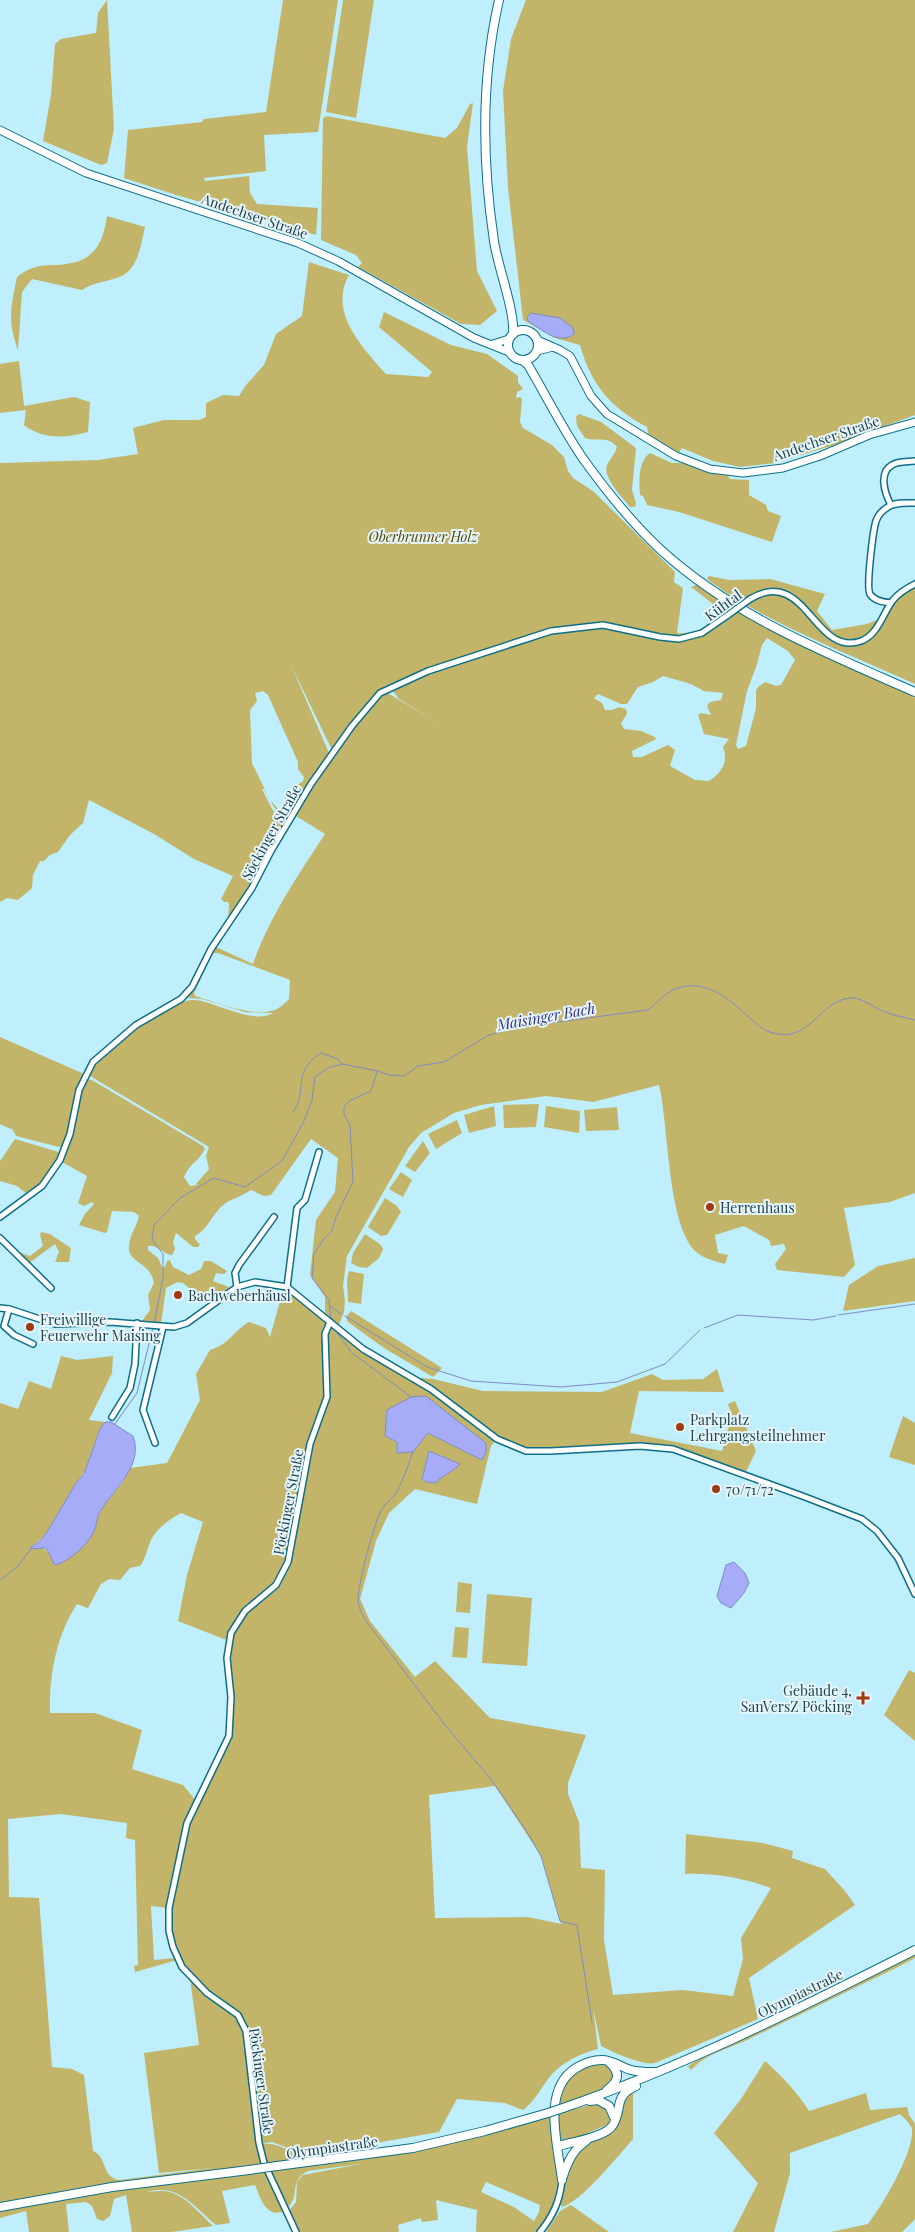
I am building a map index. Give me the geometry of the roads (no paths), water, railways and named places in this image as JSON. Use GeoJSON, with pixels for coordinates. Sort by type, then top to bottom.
{"type":"FeatureCollection","features":[{"type":"Feature","properties":{"kind":"main road"},"geometry":{"type":"LineString","coordinates":[[499,0],[488,65],[485,104],[485,153],[494,243],[512,316],[509,352],[514,358],[522,360],[528,365],[563,427],[602,483],[661,550],[704,584],[747,612],[823,651],[915,692]]}},
{"type":"Feature","properties":{"kind":"main road","name":"Andechser Straße"},"geometry":{"type":"LineString","coordinates":[[0,130],[86,173],[298,243],[338,261],[474,338],[509,352]]}},
{"type":"Feature","properties":{"kind":"main road"},"geometry":{"type":"LineString","coordinates":[[512,316],[524,331],[532,334],[537,340],[534,368],[542,388]]}},
{"type":"Feature","properties":{"kind":"main road"},"geometry":{"type":"LineString","coordinates":[[493,344],[524,331]]}},
{"type":"Feature","properties":{"kind":"main road","name":"Andechser Straße"},"geometry":{"type":"LineString","coordinates":[[537,340],[555,347],[570,356],[590,396],[607,414],[676,456],[710,469],[742,473],[784,468],[820,456],[869,435],[915,422]]}},
{"type":"Feature","properties":{"kind":"main road"},"geometry":{"type":"LineString","coordinates":[[522,360],[555,347]]}},
{"type":"Feature","properties":{"kind":"main road","name":"Olympiastraße"},"geometry":{"type":"LineString","coordinates":[[0,2207],[112,2187],[412,2148],[485,2131],[563,2108],[659,2073],[796,2010],[915,1950]]}},
{"type":"Feature","properties":{"kind":"main road"},"geometry":{"type":"LineString","coordinates":[[562,2180],[554,2105],[559,2086],[571,2071],[584,2063],[605,2060],[632,2071],[659,2073]]}},
{"type":"Feature","properties":{"kind":"main road"},"geometry":{"type":"LineString","coordinates":[[602,2094],[613,2085],[618,2076],[614,2067],[605,2060]]}},
{"type":"Feature","properties":{"kind":"main road"},"geometry":{"type":"LineString","coordinates":[[558,2146],[607,2131],[613,2125],[621,2098],[636,2086],[640,2080]]}},
{"type":"Feature","properties":{"kind":"main road"},"geometry":{"type":"LineString","coordinates":[[583,2101],[598,2100],[604,2102],[613,2111],[614,2121]]}},
{"type":"Feature","properties":{"kind":"main road"},"geometry":{"type":"LineString","coordinates":[[562,2180],[574,2150],[592,2137]]}},
{"type":"Feature","properties":{"kind":"street"},"geometry":{"type":"LineString","coordinates":[[891,505],[884,484],[887,470],[895,463],[915,461]]}},
{"type":"Feature","properties":{"kind":"street"},"geometry":{"type":"LineString","coordinates":[[891,604],[872,596],[868,585],[874,528],[879,516],[891,505],[915,502]]}},
{"type":"Feature","properties":{"kind":"street","name":"Kühtal"},"geometry":{"type":"LineString","coordinates":[[679,639],[697,636],[750,599],[770,592],[786,594],[802,605],[820,628],[830,636],[852,643],[859,642],[871,635],[895,598],[915,584]]}},
{"type":"Feature","properties":{"kind":"street","name":"Söckinger Straße"},"geometry":{"type":"LineString","coordinates":[[0,1217],[42,1186],[60,1160],[70,1134],[79,1090],[96,1058],[140,1022],[181,999],[192,987],[211,949],[249,893],[270,852],[311,784],[352,726],[380,693],[428,671],[508,644],[563,629],[603,625],[679,639]]}},
{"type":"Feature","properties":{"kind":"street"},"geometry":{"type":"LineString","coordinates":[[287,1287],[297,1208],[305,1200],[319,1152]]}},
{"type":"Feature","properties":{"kind":"street"},"geometry":{"type":"LineString","coordinates":[[237,1287],[235,1273],[239,1265],[274,1217]]}},
{"type":"Feature","properties":{"kind":"street"},"geometry":{"type":"LineString","coordinates":[[0,1238],[51,1288]]}},
{"type":"Feature","properties":{"kind":"street"},"geometry":{"type":"LineString","coordinates":[[0,1308],[9,1309],[55,1324],[110,1322],[174,1327],[187,1323],[237,1287],[255,1282],[287,1287],[363,1349],[431,1389],[481,1428],[511,1445],[526,1451],[640,1446],[673,1449],[844,1512],[862,1520],[877,1531],[898,1558],[915,1594]]}},
{"type":"Feature","properties":{"kind":"street"},"geometry":{"type":"LineString","coordinates":[[9,1309],[2,1325],[33,1344]]}},
{"type":"Feature","properties":{"kind":"street","name":"Pöckinger Straße"},"geometry":{"type":"LineString","coordinates":[[296,2232],[264,2163],[259,2144],[246,2031],[238,2015],[207,1993],[182,1968],[173,1948],[169,1908],[186,1823],[230,1736],[231,1697],[228,1658],[231,1633],[237,1621],[245,1612],[276,1585],[288,1562],[310,1444],[328,1398],[325,1334],[330,1322]]}},
{"type":"Feature","properties":{"kind":"street"},"geometry":{"type":"LineString","coordinates":[[112,1417],[130,1388],[135,1364],[137,1323]]}},
{"type":"Feature","properties":{"kind":"street"},"geometry":{"type":"LineString","coordinates":[[155,1444],[143,1410],[161,1326]]}},
{"type":"Feature","properties":{"kind":"street"},"geometry":{"type":"LineString","coordinates":[[540,2232],[555,2210],[562,2180]]}},
{"type":"Feature","properties":{"kind":"water"},"geometry":{"type":"Polygon","coordinates":[[[531,313],[560,318],[573,328],[574,334],[562,338],[550,335],[528,321],[527,317],[531,313]]]}},
{"type":"Feature","properties":{"kind":"water"},"geometry":{"type":"Polygon","coordinates":[[[426,1396],[486,1443],[486,1452],[482,1460],[428,1433],[413,1452],[397,1453],[397,1442],[385,1436],[387,1410],[411,1397],[426,1396]]]}},
{"type":"Feature","properties":{"kind":"water"},"geometry":{"type":"Polygon","coordinates":[[[105,1422],[111,1422],[133,1436],[135,1447],[131,1467],[101,1510],[95,1529],[84,1546],[62,1563],[56,1565],[46,1549],[30,1548],[40,1541],[47,1532],[76,1483],[84,1474],[100,1429],[105,1422]]]}},
{"type":"Feature","properties":{"kind":"water"},"geometry":{"type":"Polygon","coordinates":[[[429,1451],[460,1464],[436,1483],[426,1482],[422,1479],[429,1451]]]}},
{"type":"Feature","properties":{"kind":"water"},"geometry":{"type":"Polygon","coordinates":[[[734,1562],[745,1573],[749,1583],[744,1593],[731,1608],[721,1603],[717,1596],[726,1565],[734,1562]]]}},
{"type":"Feature","properties":{"kind":"waterway","name":"Maisinger Bach"},"geometry":{"type":"LineString","coordinates":[[154,1324],[163,1278],[163,1254],[152,1239],[154,1225],[180,1198],[214,1178],[245,1187],[282,1161],[304,1121],[312,1100],[315,1077],[328,1068],[342,1064],[389,1075],[404,1076],[418,1066],[444,1062],[489,1035],[520,1027],[648,1010],[667,993],[685,986],[703,987],[720,994],[736,1005],[763,1029],[778,1034],[790,1034],[800,1031],[833,1004],[854,998],[862,1000],[881,1011],[915,1020]]}},
{"type":"Feature","properties":{"kind":"waterway"},"geometry":{"type":"LineString","coordinates":[[293,1112],[300,1097],[303,1075],[312,1060],[321,1053],[338,1059],[342,1064]]}},
{"type":"Feature","properties":{"kind":"waterway"},"geometry":{"type":"LineString","coordinates":[[331,1319],[329,1300],[312,1278],[314,1254],[332,1231],[336,1217],[353,1182],[350,1125],[344,1114],[344,1107],[349,1101],[371,1091],[377,1072]]}},
{"type":"Feature","properties":{"kind":"waterway"},"geometry":{"type":"LineString","coordinates":[[838,1315],[915,1304]]}},
{"type":"Feature","properties":{"kind":"waterway"},"geometry":{"type":"LineString","coordinates":[[330,1306],[341,1314]]}},
{"type":"Feature","properties":{"kind":"waterway"},"geometry":{"type":"LineString","coordinates":[[704,1328],[738,1315],[813,1320],[836,1316]]}},
{"type":"Feature","properties":{"kind":"waterway"},"geometry":{"type":"LineString","coordinates":[[345,1316],[427,1367],[471,1381],[561,1387],[617,1382],[665,1364],[700,1330]]}},
{"type":"Feature","properties":{"kind":"waterway","name":"Maisinger Bach"},"geometry":{"type":"LineString","coordinates":[[114,1425],[137,1393],[153,1327]]}},
{"type":"Feature","properties":{"kind":"waterway"},"geometry":{"type":"LineString","coordinates":[[335,1330],[351,1352],[411,1397]]}},
{"type":"Feature","properties":{"kind":"waterway"},"geometry":{"type":"LineString","coordinates":[[413,1452],[398,1490],[382,1509],[375,1527],[361,1581],[358,1599],[359,1608],[366,1621],[445,1725],[490,1778],[526,1830],[541,1856],[560,1921],[577,1925],[592,2022]]}},
{"type":"Feature","properties":{"kind":"waterway","name":"Maisinger Bach"},"geometry":{"type":"LineString","coordinates":[[0,1580],[18,1566],[31,1549]]}},
{"type":"Feature","properties":{"kind":"place","name":"Herrenhaus"},"geometry":{"type":"Point","coordinates":[710,1207]}},
{"type":"Feature","properties":{"kind":"place","name":"Bachweberhäusl"},"geometry":{"type":"Point","coordinates":[178,1295]}},
{"type":"Feature","properties":{"kind":"place","name":"Freiwillige Feuerwehr Maising"},"geometry":{"type":"Point","coordinates":[30,1327]}},
{"type":"Feature","properties":{"kind":"place","name":"Parkplatz Lehrgangsteilnehmer"},"geometry":{"type":"Point","coordinates":[680,1427]}},
{"type":"Feature","properties":{"kind":"place","name":"70/71/72"},"geometry":{"type":"Point","coordinates":[716,1489]}},
{"type":"Feature","properties":{"kind":"place","name":"Gebäude 4, SanVersZ Pöcking"},"geometry":{"type":"Point","coordinates":[863,1698]}},
{"type":"Feature","properties":{"kind":"park label","name":"Oberbrunner Holz"},"geometry":{"type":"Point","coordinates":[423,536]}}]}
